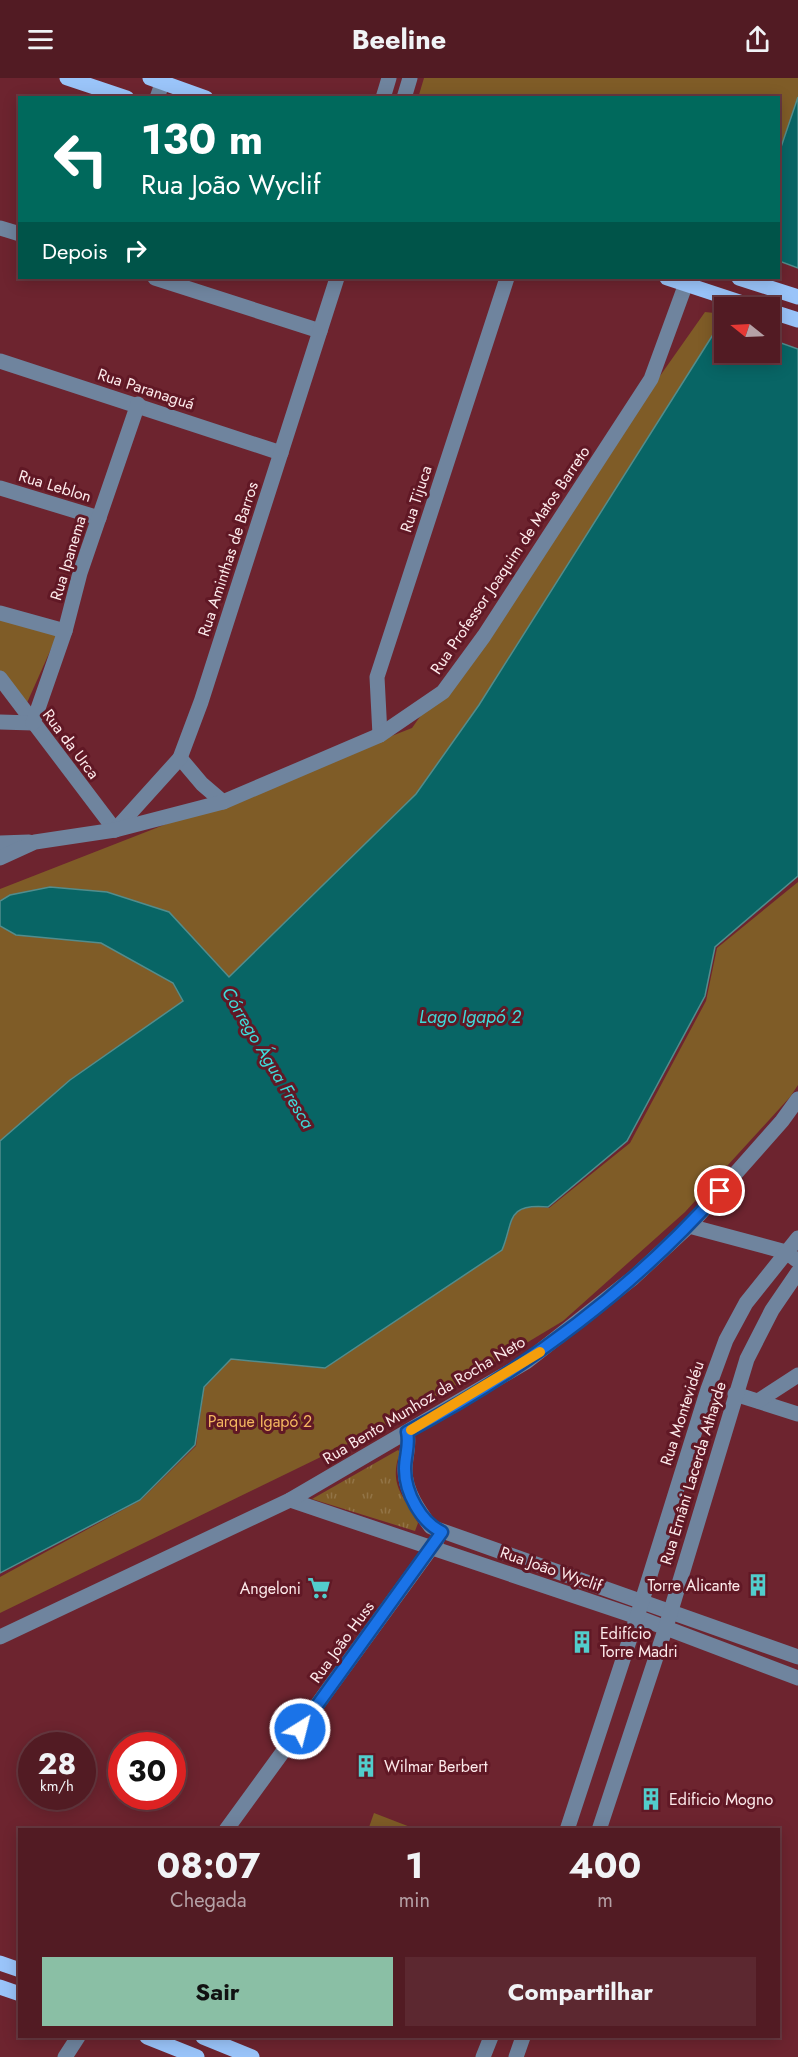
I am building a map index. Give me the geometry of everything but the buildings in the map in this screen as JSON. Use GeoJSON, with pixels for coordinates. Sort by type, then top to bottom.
{"type":"FeatureCollection","features":[{"type":"Feature","properties":{"kind":"main road"},"geometry":{"type":"LineString","coordinates":[[67,78],[121,96]]}},
{"type":"Feature","properties":{"kind":"main road"},"geometry":{"type":"LineString","coordinates":[[159,79],[201,96]]}},
{"type":"Feature","properties":{"kind":"main road"},"geometry":{"type":"LineString","coordinates":[[742,279],[798,297]]}},
{"type":"Feature","properties":{"kind":"main road"},"geometry":{"type":"LineString","coordinates":[[687,281],[729,297]]}},
{"type":"Feature","properties":{"kind":"main road"},"geometry":{"type":"LineString","coordinates":[[780,314],[798,320]]}},
{"type":"Feature","properties":{"kind":"main road"},"geometry":{"type":"LineString","coordinates":[[0,1964],[18,1969]]}},
{"type":"Feature","properties":{"kind":"main road"},"geometry":{"type":"LineString","coordinates":[[0,1988],[18,1993]]}},
{"type":"Feature","properties":{"kind":"main road"},"geometry":{"type":"LineString","coordinates":[[150,2038],[197,2057]]}},
{"type":"Feature","properties":{"kind":"main road"},"geometry":{"type":"LineString","coordinates":[[205,2038],[252,2057]]}},
{"type":"Feature","properties":{"kind":"street"},"geometry":{"type":"LineString","coordinates":[[383,96],[389,78]]}},
{"type":"Feature","properties":{"kind":"street"},"geometry":{"type":"LineString","coordinates":[[405,96],[410,78]]}},
{"type":"Feature","properties":{"kind":"street"},"geometry":{"type":"LineString","coordinates":[[157,96],[159,79]]}},
{"type":"Feature","properties":{"kind":"street"},"geometry":{"type":"LineString","coordinates":[[0,228],[18,233]]}},
{"type":"Feature","properties":{"kind":"street"},"geometry":{"type":"LineString","coordinates":[[158,279],[320,331]]}},
{"type":"Feature","properties":{"kind":"street","name":"Rua Aminthas de Barros"},"geometry":{"type":"LineString","coordinates":[[115,830],[180,758],[201,702],[337,279]]}},
{"type":"Feature","properties":{"kind":"street","name":"Rua Tijuca"},"geometry":{"type":"LineString","coordinates":[[380,735],[376,677],[507,279]]}},
{"type":"Feature","properties":{"kind":"street","name":"Rua Professor Joaquim de Matos Barreto"},"geometry":{"type":"LineString","coordinates":[[0,858],[35,842],[115,830],[223,802],[380,735],[443,692],[484,636],[651,380],[687,281]]}},
{"type":"Feature","properties":{"kind":"street","name":"Rua Paranaguá"},"geometry":{"type":"LineString","coordinates":[[0,361],[138,404],[281,453]]}},
{"type":"Feature","properties":{"kind":"street","name":"Rua Ipanema"},"geometry":{"type":"LineString","coordinates":[[33,723],[65,631],[80,573],[138,404]]}},
{"type":"Feature","properties":{"kind":"street","name":"Rua Leblon"},"geometry":{"type":"LineString","coordinates":[[0,488],[99,518]]}},
{"type":"Feature","properties":{"kind":"street"},"geometry":{"type":"LineString","coordinates":[[0,613],[65,631]]}},
{"type":"Feature","properties":{"kind":"street","name":"Rua da Urca"},"geometry":{"type":"LineString","coordinates":[[0,678],[115,830]]}},
{"type":"Feature","properties":{"kind":"street"},"geometry":{"type":"LineString","coordinates":[[0,722],[33,723]]}},
{"type":"Feature","properties":{"kind":"street"},"geometry":{"type":"LineString","coordinates":[[180,758],[202,784],[223,802]]}},
{"type":"Feature","properties":{"kind":"street"},"geometry":{"type":"LineString","coordinates":[[0,843],[35,842]]}},
{"type":"Feature","properties":{"kind":"street","name":"Rua Bento Munhoz da Rocha Neto"},"geometry":{"type":"LineString","coordinates":[[0,1637],[290,1500],[552,1344],[633,1278],[689,1226],[782,1121],[798,1099]]}},
{"type":"Feature","properties":{"kind":"street"},"geometry":{"type":"LineString","coordinates":[[689,1226],[792,1257]]}},
{"type":"Feature","properties":{"kind":"street","name":"Rua Montevidéu"},"geometry":{"type":"LineString","coordinates":[[637,1617],[708,1389],[726,1340],[746,1303],[792,1257],[798,1238]]}},
{"type":"Feature","properties":{"kind":"street","name":"Rua Ernâni Lacerda Athayde"},"geometry":{"type":"LineString","coordinates":[[600,1828],[666,1627],[735,1394],[757,1336],[798,1272]]}},
{"type":"Feature","properties":{"kind":"street"},"geometry":{"type":"LineString","coordinates":[[758,1401],[798,1375]]}},
{"type":"Feature","properties":{"kind":"street"},"geometry":{"type":"LineString","coordinates":[[735,1394],[798,1414]]}},
{"type":"Feature","properties":{"kind":"street","name":"Rua João Wyclif"},"geometry":{"type":"LineString","coordinates":[[407,1432],[410,1445],[405,1472],[408,1487],[421,1514],[431,1527],[671,1610],[798,1657]]}},
{"type":"Feature","properties":{"kind":"street","name":"Rua João Wyclif"},"geometry":{"type":"LineString","coordinates":[[290,1500],[666,1627],[798,1678]]}},
{"type":"Feature","properties":{"kind":"street","name":"Rua João Huss"},"geometry":{"type":"LineString","coordinates":[[227,1828],[442,1532]]}},
{"type":"Feature","properties":{"kind":"street"},"geometry":{"type":"LineString","coordinates":[[568,1828],[637,1617]]}},
{"type":"Feature","properties":{"kind":"street"},"geometry":{"type":"LineString","coordinates":[[65,2057],[77,2038]]}},
{"type":"Feature","properties":{"kind":"street"},"geometry":{"type":"LineString","coordinates":[[483,2057],[491,2038]]}},
{"type":"Feature","properties":{"kind":"street"},"geometry":{"type":"LineString","coordinates":[[516,2057],[523,2038]]}},
{"type":"Feature","properties":{"kind":"green space"},"geometry":{"type":"Polygon","coordinates":[[[424,78],[798,78],[798,97],[780,150],[780,96],[419,96],[424,78]]]}},
{"type":"Feature","properties":{"kind":"green space"},"geometry":{"type":"Polygon","coordinates":[[[705,312],[714,313],[714,334],[479,705],[416,794],[229,977],[213,959],[0,901],[0,889],[412,728],[705,312]]]}},
{"type":"Feature","properties":{"kind":"green space"},"geometry":{"type":"Polygon","coordinates":[[[0,617],[59,631],[26,705],[0,671],[0,617]]]}},
{"type":"Feature","properties":{"kind":"green space","name":"Parque Igapó 2"},"geometry":{"type":"Polygon","coordinates":[[[798,882],[798,1085],[790,1097],[685,1212],[563,1321],[401,1418],[0,1613],[0,1577],[141,1500],[196,1446],[204,1388],[231,1359],[325,1368],[502,1250],[518,1212],[525,1208],[549,1208],[630,1143],[706,1001],[717,948],[798,882]]]}},
{"type":"Feature","properties":{"kind":"green space"},"geometry":{"type":"Polygon","coordinates":[[[0,926],[16,935],[101,943],[173,983],[184,1001],[70,1080],[0,1141],[0,926]]]}},
{"type":"Feature","properties":{"kind":"green space"},"geometry":{"type":"Polygon","coordinates":[[[398,1450],[400,1452],[397,1482],[399,1490],[418,1523],[415,1531],[312,1499],[398,1450]]]}},
{"type":"Feature","properties":{"kind":"green space"},"geometry":{"type":"Polygon","coordinates":[[[374,1813],[413,1828],[369,1828],[374,1813]]]}},
{"type":"Feature","properties":{"kind":"water"},"geometry":{"type":"Polygon","coordinates":[[[798,97],[798,268],[780,261],[780,150],[798,97]]]}},
{"type":"Feature","properties":{"kind":"water","name":"Lago Igapó 2"},"geometry":{"type":"Polygon","coordinates":[[[714,333],[714,363],[780,363],[780,343],[798,349],[798,876],[715,947],[705,996],[627,1141],[548,1207],[524,1208],[518,1211],[510,1223],[502,1250],[325,1368],[231,1359],[204,1387],[195,1445],[140,1500],[0,1573],[0,1141],[70,1080],[183,1001],[173,983],[101,943],[16,935],[0,926],[0,901],[10,895],[50,887],[107,892],[169,912],[229,977],[416,794],[479,705],[714,333]]]}},
{"type":"Feature","properties":{"kind":"slow traffic"},"geometry":{"type":"LineString","coordinates":[[411,1430],[540,1352]]}},
{"type":"Feature","properties":{"kind":"place","name":"Torre Alicante"},"geometry":{"type":"Point","coordinates":[758,1585]}},
{"type":"Feature","properties":{"kind":"place","name":"Angeloni"},"geometry":{"type":"Point","coordinates":[319,1588]}},
{"type":"Feature","properties":{"kind":"place","name":"Edifício Torre Madri"},"geometry":{"type":"Point","coordinates":[582,1642]}},
{"type":"Feature","properties":{"kind":"place","name":"Wilmar Berbert"},"geometry":{"type":"Point","coordinates":[366,1766]}},
{"type":"Feature","properties":{"kind":"place","name":"Edificio Mogno"},"geometry":{"type":"Point","coordinates":[651,1799]}},
{"type":"Feature","properties":{"kind":"route"},"geometry":{"type":"LineString","coordinates":[[300,1729],[442,1532],[431,1527],[421,1514],[408,1487],[405,1472],[410,1445],[407,1432],[526,1362],[552,1344],[633,1278],[689,1226],[720,1191]]}},
{"type":"Feature","properties":{"kind":"water label","name":"Córrego Água Fresca"},"geometry":{"type":"Point","coordinates":[268,1058]}}]}
